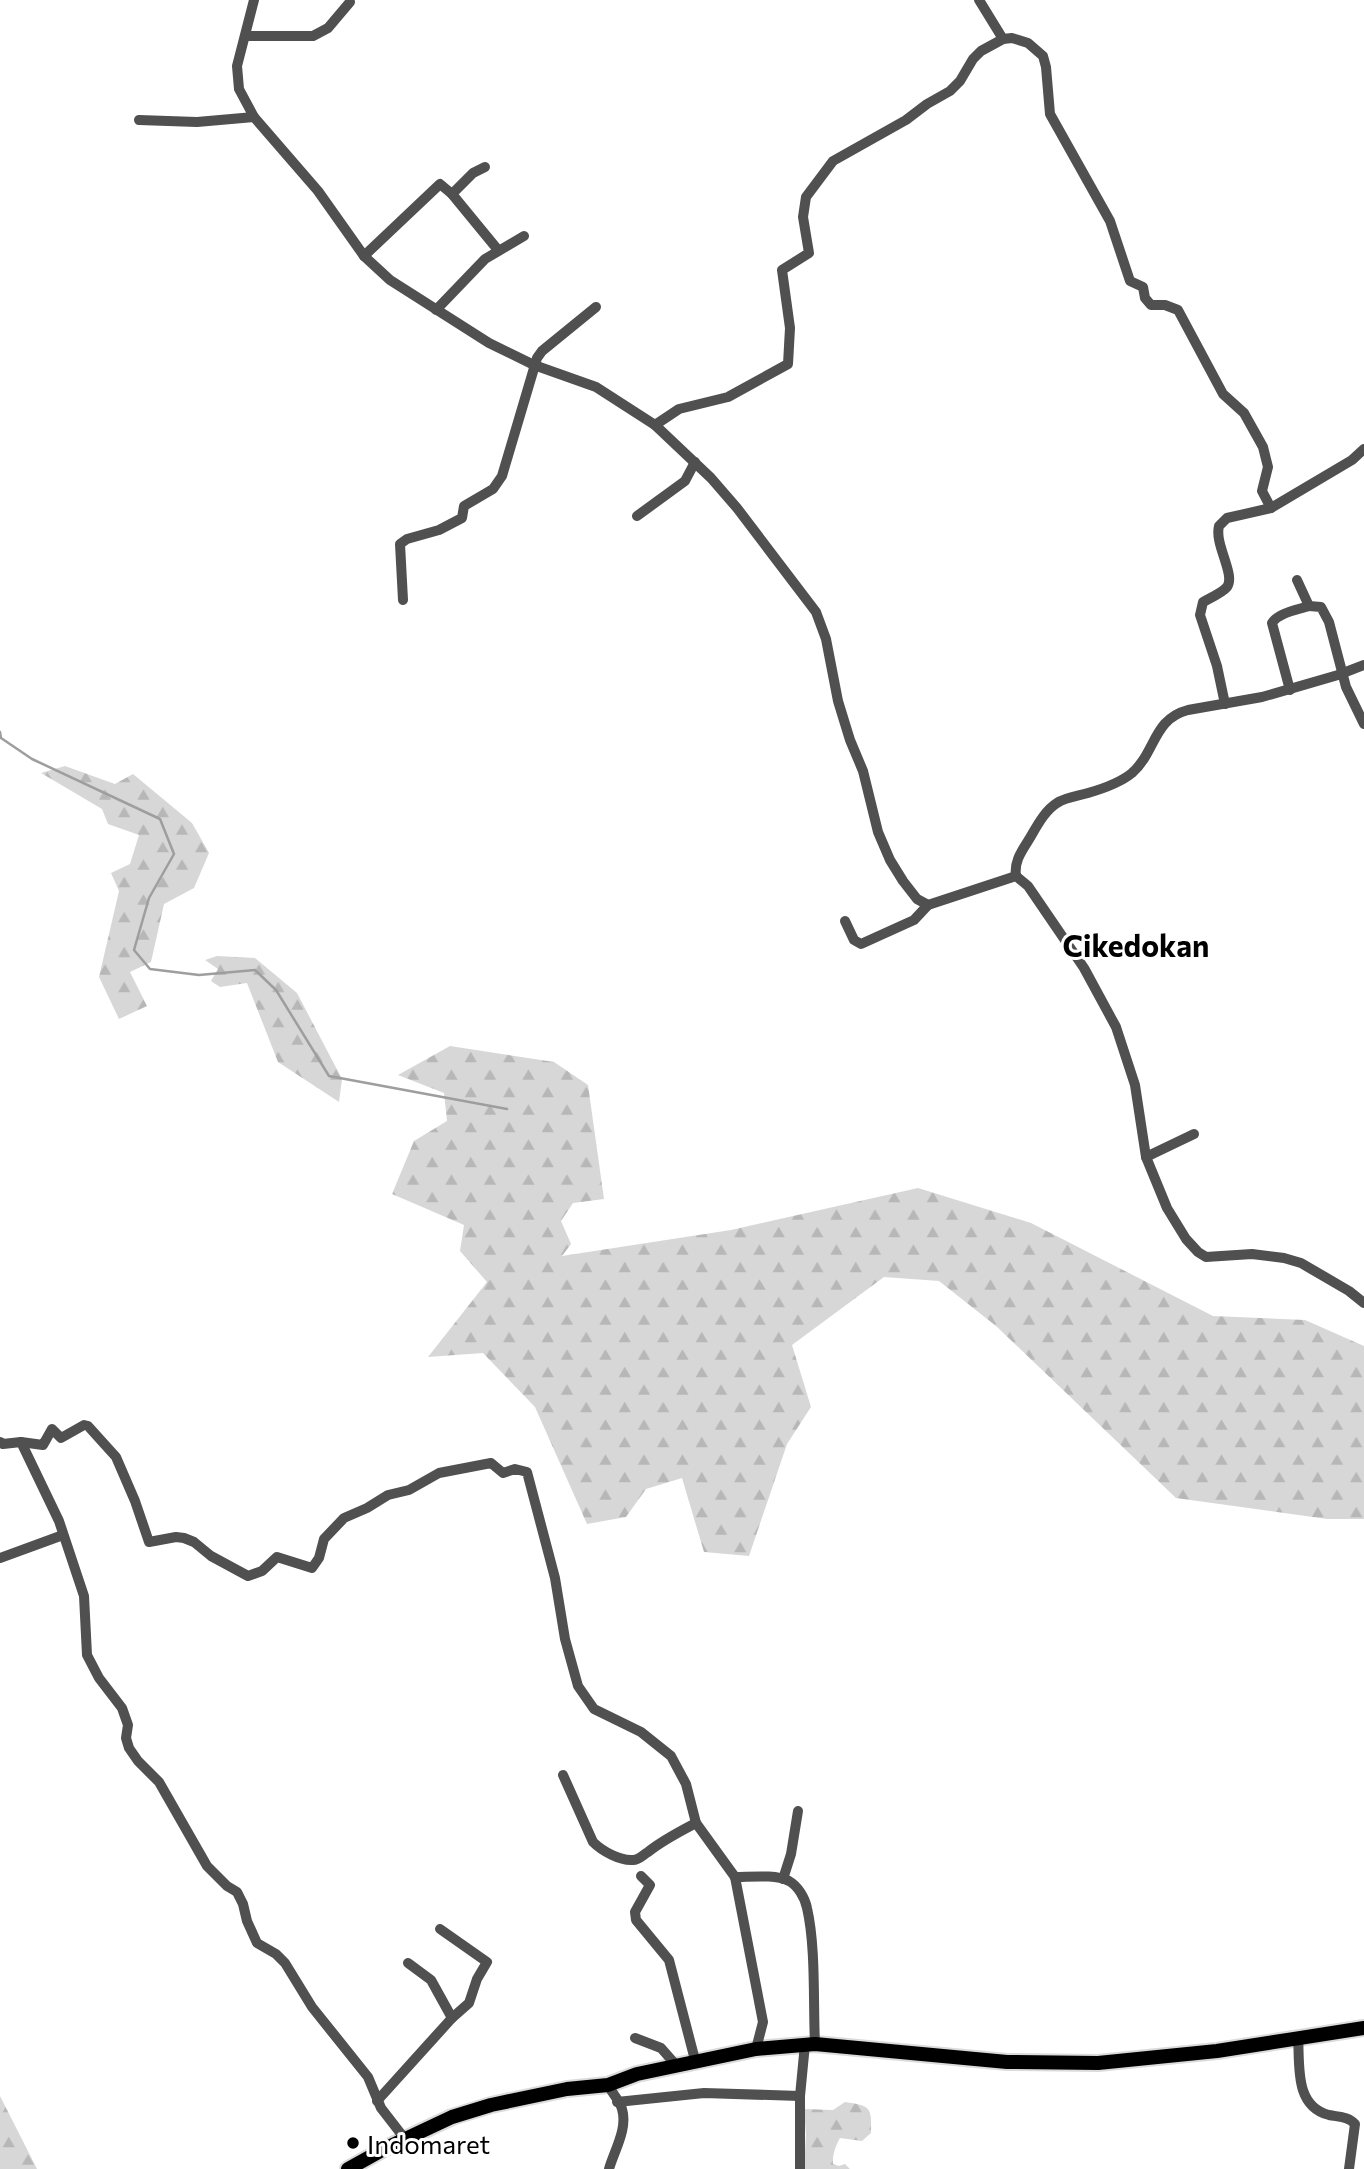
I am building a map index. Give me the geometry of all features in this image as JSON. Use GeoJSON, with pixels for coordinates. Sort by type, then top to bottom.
{"type":"FeatureCollection","features":[{"type":"Feature","properties":{"kind":"main road"},"geometry":{"type":"LineString","coordinates":[[348,2169],[452,2117],[491,2105],[608,2085],[637,2074],[756,2049],[810,2044],[1007,2062],[1065,2064],[1167,2057],[1364,2028]]}},
{"type":"Feature","properties":{"kind":"street"},"geometry":{"type":"LineString","coordinates":[[254,0],[246,36],[239,52],[236,78],[239,89],[254,117],[318,191],[364,256],[390,280],[489,343],[534,365],[602,390],[654,425],[695,462],[737,509],[820,618],[838,701],[863,771],[881,839],[890,860],[914,896],[928,905]]}},
{"type":"Feature","properties":{"kind":"street"},"geometry":{"type":"LineString","coordinates":[[978,0],[1003,39]]}},
{"type":"Feature","properties":{"kind":"street"},"geometry":{"type":"LineString","coordinates":[[246,36],[313,36],[328,28],[350,2]]}},
{"type":"Feature","properties":{"kind":"street"},"geometry":{"type":"LineString","coordinates":[[654,425],[679,410],[728,397],[788,364],[790,328],[782,270],[809,253],[803,218],[809,191],[835,159],[906,120],[950,91],[985,48],[1003,39],[1012,38],[1028,43],[1043,56],[1050,114],[1110,221],[1130,281],[1143,287],[1145,298],[1151,305],[1165,305],[1178,310],[1223,394],[1238,406],[1253,428],[1266,455],[1268,467],[1262,491],[1271,508]]}},
{"type":"Feature","properties":{"kind":"street"},"geometry":{"type":"LineString","coordinates":[[139,120],[180,122],[254,117]]}},
{"type":"Feature","properties":{"kind":"street"},"geometry":{"type":"LineString","coordinates":[[452,194],[473,173],[485,167]]}},
{"type":"Feature","properties":{"kind":"street"},"geometry":{"type":"LineString","coordinates":[[364,256],[438,185],[444,186],[452,194],[498,250]]}},
{"type":"Feature","properties":{"kind":"street"},"geometry":{"type":"LineString","coordinates":[[436,310],[472,271],[498,250],[524,236]]}},
{"type":"Feature","properties":{"kind":"street"},"geometry":{"type":"LineString","coordinates":[[403,600],[400,544],[407,539],[437,531],[462,518],[464,506],[498,484],[534,365],[542,351],[596,307]]}},
{"type":"Feature","properties":{"kind":"street"},"geometry":{"type":"LineString","coordinates":[[1225,704],[1217,666],[1199,615],[1203,602],[1226,588],[1229,583],[1219,545],[1219,526],[1227,518],[1271,508],[1352,460],[1364,449]]}},
{"type":"Feature","properties":{"kind":"street"},"geometry":{"type":"LineString","coordinates":[[637,516],[685,481],[695,462]]}},
{"type":"Feature","properties":{"kind":"street"},"geometry":{"type":"LineString","coordinates":[[1297,580],[1309,606]]}},
{"type":"Feature","properties":{"kind":"street"},"geometry":{"type":"LineString","coordinates":[[1290,690],[1272,623],[1281,615],[1309,606],[1321,607],[1346,687],[1364,724]]}},
{"type":"Feature","properties":{"kind":"street"},"geometry":{"type":"LineString","coordinates":[[1364,665],[1290,690],[1188,710],[1171,716],[1132,773],[1057,803],[1045,814],[1019,856],[1015,870],[1016,876],[1028,886],[1084,968],[1116,1027],[1135,1085],[1146,1157],[1167,1208],[1186,1239],[1198,1252],[1214,1258],[1252,1254],[1289,1259],[1314,1270],[1364,1303]]}},
{"type":"Feature","properties":{"kind":"street"},"geometry":{"type":"LineString","coordinates":[[845,921],[854,940],[860,944],[914,920],[928,905],[1016,876]]}},
{"type":"Feature","properties":{"kind":"street"},"geometry":{"type":"LineString","coordinates":[[1146,1157],[1194,1134]]}},
{"type":"Feature","properties":{"kind":"street"},"geometry":{"type":"LineString","coordinates":[[0,1442],[3,1444],[21,1441],[41,1445],[51,1430],[61,1438],[84,1425],[88,1426],[116,1457],[149,1542],[184,1538],[248,1576],[262,1571],[276,1557],[312,1568],[324,1539],[339,1521],[388,1495],[409,1490],[439,1473],[491,1463],[503,1473],[515,1469],[527,1472],[578,1686],[594,1709],[641,1732],[671,1756],[686,1784],[696,1823],[735,1877],[763,2022],[756,2049]]}},
{"type":"Feature","properties":{"kind":"street"},"geometry":{"type":"LineString","coordinates":[[21,1441],[64,1535],[84,1596],[88,1656],[99,1678],[122,1708],[128,1725],[126,1738],[129,1748],[164,1789],[207,1866],[237,1892],[257,1943],[276,1954],[285,1964],[312,2007],[368,2077],[377,2101],[405,2139]]}},
{"type":"Feature","properties":{"kind":"street"},"geometry":{"type":"LineString","coordinates":[[0,1558],[64,1535]]}},
{"type":"Feature","properties":{"kind":"street"},"geometry":{"type":"LineString","coordinates":[[563,1775],[591,1838],[596,1846],[605,1852],[629,1860],[638,1859],[661,1842],[696,1823]]}},
{"type":"Feature","properties":{"kind":"street"},"geometry":{"type":"LineString","coordinates":[[783,1879],[791,1854],[798,1811]]}},
{"type":"Feature","properties":{"kind":"street"},"geometry":{"type":"LineString","coordinates":[[641,1876],[650,1885],[637,1908],[636,1920],[671,1966],[695,2060]]}},
{"type":"Feature","properties":{"kind":"street"},"geometry":{"type":"LineString","coordinates":[[735,1877],[783,1879],[797,1888],[807,1907],[810,2044],[800,2096],[800,2169]]}},
{"type":"Feature","properties":{"kind":"street"},"geometry":{"type":"LineString","coordinates":[[377,2101],[452,2018],[469,2003],[477,1979],[487,1962],[440,1929]]}},
{"type":"Feature","properties":{"kind":"street"},"geometry":{"type":"LineString","coordinates":[[408,1963],[431,1980],[452,2018]]}},
{"type":"Feature","properties":{"kind":"street"},"geometry":{"type":"LineString","coordinates":[[635,2038],[661,2048],[676,2065]]}},
{"type":"Feature","properties":{"kind":"street"},"geometry":{"type":"LineString","coordinates":[[1292,2038],[1306,2099],[1321,2112],[1364,2119]]}},
{"type":"Feature","properties":{"kind":"street"},"geometry":{"type":"LineString","coordinates":[[608,2085],[623,2112],[621,2137],[609,2169]]}},
{"type":"Feature","properties":{"kind":"street"},"geometry":{"type":"LineString","coordinates":[[617,2102],[704,2093],[800,2096]]}},
{"type":"Feature","properties":{"kind":"street"},"geometry":{"type":"LineString","coordinates":[[1349,2169],[1355,2130],[1351,2119]]}},
{"type":"Feature","properties":{"kind":"green space"},"geometry":{"type":"Polygon","coordinates":[[[65,766],[115,784],[133,774],[192,823],[209,853],[194,888],[164,904],[151,962],[130,972],[147,1006],[119,1019],[99,977],[119,891],[111,873],[130,864],[139,835],[108,824],[102,809],[41,773],[65,766]]]}},
{"type":"Feature","properties":{"kind":"green space"},"geometry":{"type":"Polygon","coordinates":[[[217,956],[255,958],[297,993],[342,1079],[339,1102],[278,1062],[247,983],[220,987],[211,981],[218,969],[205,960],[217,956]]]}},
{"type":"Feature","properties":{"kind":"green space"},"geometry":{"type":"Polygon","coordinates":[[[450,1046],[554,1062],[588,1085],[604,1199],[573,1203],[561,1221],[571,1244],[562,1256],[731,1230],[918,1188],[1031,1223],[1213,1316],[1305,1320],[1364,1346],[1364,1519],[1327,1519],[1176,1498],[996,1326],[939,1281],[884,1277],[792,1345],[811,1407],[787,1444],[749,1556],[704,1552],[682,1478],[646,1489],[626,1517],[587,1524],[535,1407],[483,1353],[428,1357],[487,1282],[460,1251],[464,1225],[392,1194],[414,1141],[447,1121],[444,1093],[398,1075],[450,1046]]]}},
{"type":"Feature","properties":{"kind":"green space"},"geometry":{"type":"Polygon","coordinates":[[[0,2096],[37,2169],[0,2169],[0,2096]]]}},
{"type":"Feature","properties":{"kind":"green space"},"geometry":{"type":"Polygon","coordinates":[[[845,2102],[864,2106],[871,2117],[871,2133],[862,2141],[840,2138],[836,2147],[833,2164],[845,2164],[850,2169],[804,2169],[804,2109],[833,2110],[845,2102]]]}},
{"type":"Feature","properties":{"kind":"waterway"},"geometry":{"type":"LineString","coordinates":[[0,732],[1,738],[32,759],[160,819],[174,854],[149,898],[134,950],[150,969],[199,975],[255,970],[276,990],[329,1076],[507,1109]]}},
{"type":"Feature","properties":{"kind":"place","name":"Indomaret"},"geometry":{"type":"Point","coordinates":[353,2143]}},
{"type":"Feature","properties":{"kind":"district","name":"Cikedokan"},"geometry":{"type":"Point","coordinates":[1136,944]}}]}
